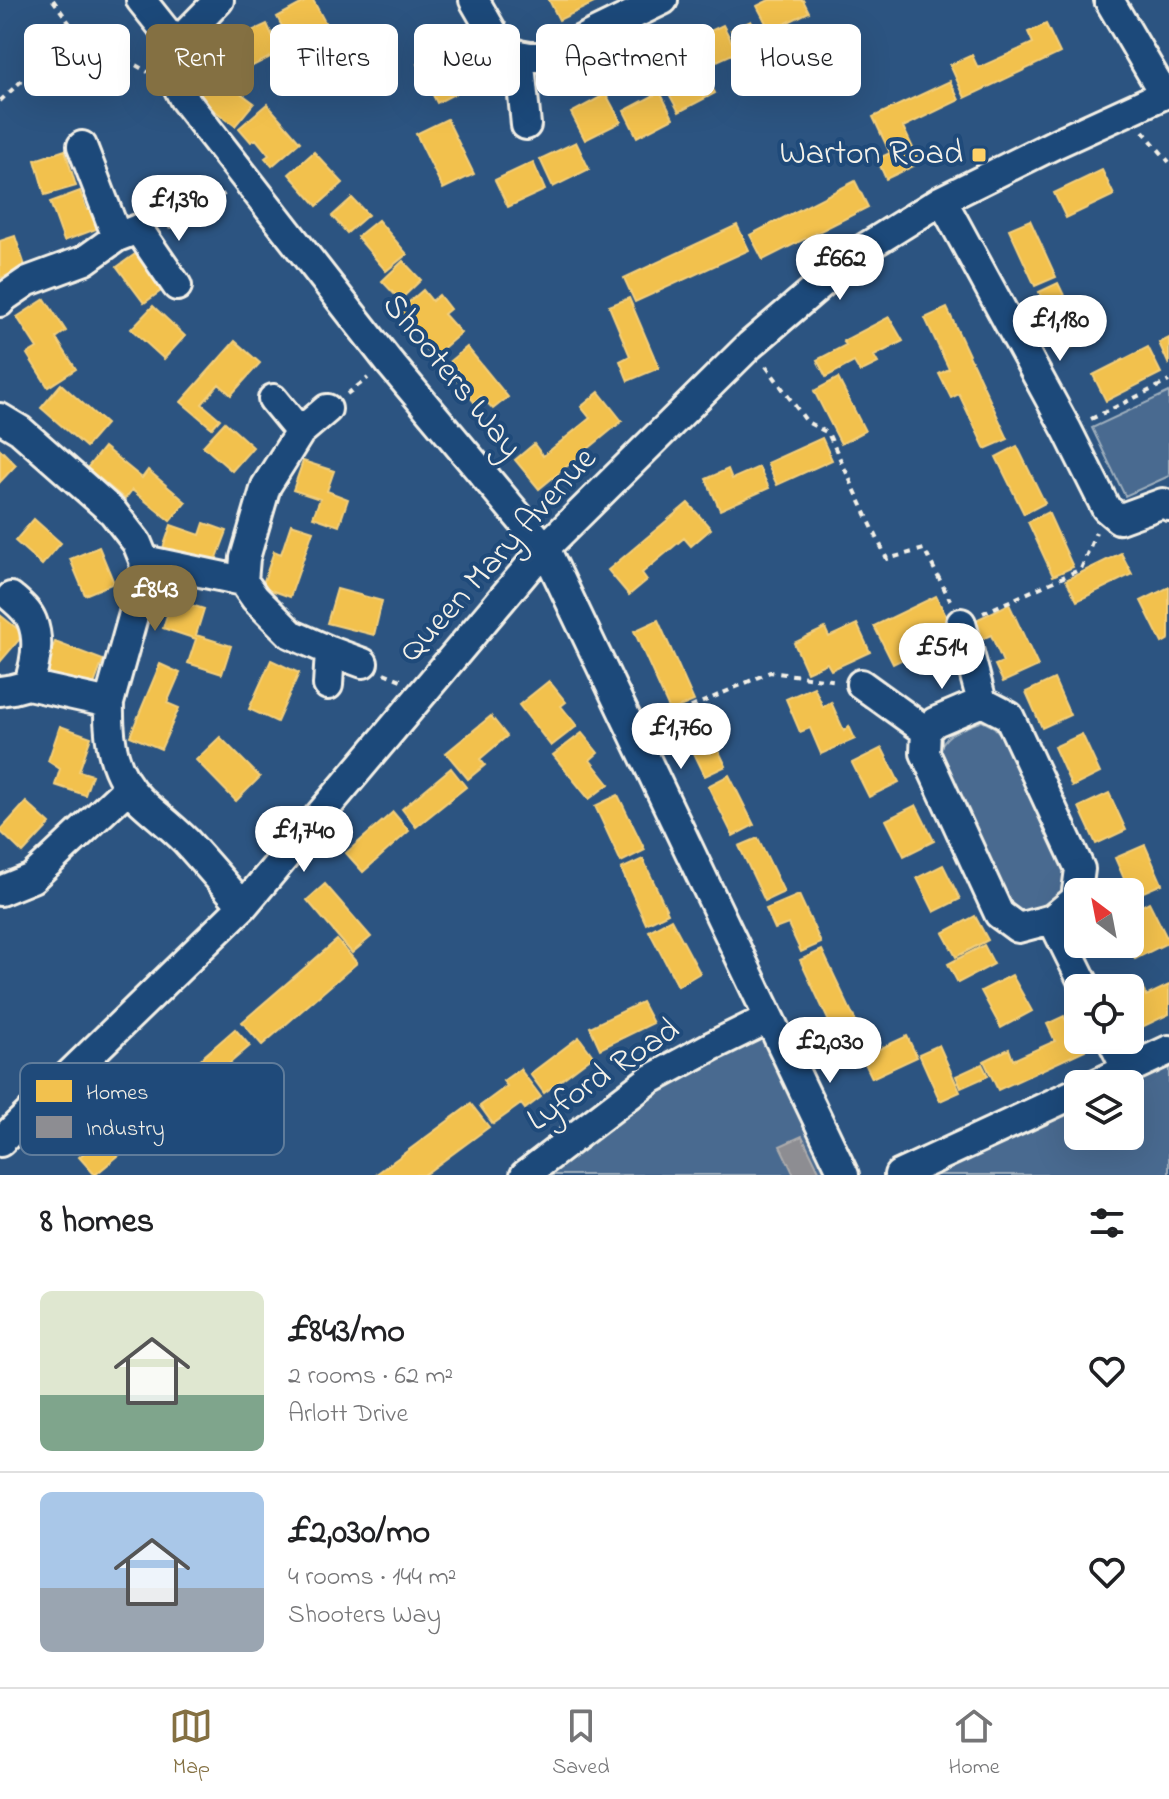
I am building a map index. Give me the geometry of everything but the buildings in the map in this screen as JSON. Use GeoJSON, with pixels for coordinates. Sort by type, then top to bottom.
{"type":"FeatureCollection","features":[{"type":"Feature","properties":{"kind":"street"},"geometry":{"type":"LineString","coordinates":[[141,0],[160,24]]}},
{"type":"Feature","properties":{"kind":"street"},"geometry":{"type":"LineString","coordinates":[[196,24],[219,0]]}},
{"type":"Feature","properties":{"kind":"street"},"geometry":{"type":"LineString","coordinates":[[474,0],[488,24]]}},
{"type":"Feature","properties":{"kind":"street"},"geometry":{"type":"LineString","coordinates":[[520,55],[542,57],[663,0]]}},
{"type":"Feature","properties":{"kind":"street"},"geometry":{"type":"LineString","coordinates":[[1109,0],[1166,93]]}},
{"type":"Feature","properties":{"kind":"street"},"geometry":{"type":"LineString","coordinates":[[520,65],[526,125]]}},
{"type":"Feature","properties":{"kind":"street","name":"Queen Mary Avenue"},"geometry":{"type":"LineString","coordinates":[[81,1063],[243,906],[545,548],[750,345],[857,253],[942,200],[1166,93]]}},
{"type":"Feature","properties":{"kind":"street","name":"Shooters Way"},"geometry":{"type":"LineString","coordinates":[[180,96],[389,362],[545,548],[844,1175]]}},
{"type":"Feature","properties":{"kind":"street"},"geometry":{"type":"LineString","coordinates":[[82,146],[128,233],[177,286]]}},
{"type":"Feature","properties":{"kind":"street"},"geometry":{"type":"LineString","coordinates":[[942,200],[1106,508],[1119,519],[1163,503],[1169,506]]}},
{"type":"Feature","properties":{"kind":"street"},"geometry":{"type":"LineString","coordinates":[[0,302],[28,281],[85,260],[128,233]]}},
{"type":"Feature","properties":{"kind":"street"},"geometry":{"type":"LineString","coordinates":[[273,399],[300,432]]}},
{"type":"Feature","properties":{"kind":"street"},"geometry":{"type":"LineString","coordinates":[[327,409],[300,432],[266,486],[245,558],[243,581],[255,598],[291,634],[363,663]]}},
{"type":"Feature","properties":{"kind":"street"},"geometry":{"type":"LineString","coordinates":[[0,418],[20,430],[113,512],[137,543],[144,560],[145,574],[109,703],[112,751],[129,787],[186,841],[243,906]]}},
{"type":"Feature","properties":{"kind":"street"},"geometry":{"type":"LineString","coordinates":[[144,560],[243,581]]}},
{"type":"Feature","properties":{"kind":"street"},"geometry":{"type":"LineString","coordinates":[[11,597],[24,608],[32,621],[36,651],[28,685]]}},
{"type":"Feature","properties":{"kind":"street"},"geometry":{"type":"LineString","coordinates":[[961,623],[982,702],[1009,716],[1080,869],[1076,899],[1052,919],[1018,928],[999,914],[925,753],[926,731],[935,722],[982,702]]}},
{"type":"Feature","properties":{"kind":"street"},"geometry":{"type":"LineString","coordinates":[[328,685],[330,651]]}},
{"type":"Feature","properties":{"kind":"street"},"geometry":{"type":"LineString","coordinates":[[861,684],[926,731]]}},
{"type":"Feature","properties":{"kind":"street"},"geometry":{"type":"LineString","coordinates":[[0,691],[28,685],[109,703]]}},
{"type":"Feature","properties":{"kind":"street"},"geometry":{"type":"LineString","coordinates":[[0,891],[32,878],[129,787]]}},
{"type":"Feature","properties":{"kind":"street"},"geometry":{"type":"LineString","coordinates":[[1052,919],[1079,974]]}},
{"type":"Feature","properties":{"kind":"street","name":"Lyford Road"},"geometry":{"type":"LineString","coordinates":[[525,1175],[649,1080],[769,1018]]}},
{"type":"Feature","properties":{"kind":"street"},"geometry":{"type":"LineString","coordinates":[[1119,1054],[1127,1070],[1169,1050]]}},
{"type":"Feature","properties":{"kind":"street"},"geometry":{"type":"LineString","coordinates":[[899,1175],[1064,1098]]}},
{"type":"Feature","properties":{"kind":"street","name":"Queen Mary Avenue"},"geometry":{"type":"LineString","coordinates":[[0,1142],[20,1123]]}},
{"type":"Feature","properties":{"kind":"path"},"geometry":{"type":"LineString","coordinates":[[53,0],[70,24]]}},
{"type":"Feature","properties":{"kind":"path"},"geometry":{"type":"LineString","coordinates":[[0,101],[24,79]]}},
{"type":"Feature","properties":{"kind":"path"},"geometry":{"type":"LineString","coordinates":[[1139,126],[1169,162]]}},
{"type":"Feature","properties":{"kind":"path"},"geometry":{"type":"LineString","coordinates":[[128,233],[159,233],[248,179]]}},
{"type":"Feature","properties":{"kind":"path"},"geometry":{"type":"LineString","coordinates":[[750,345],[807,422],[828,433],[887,559],[924,549],[961,623],[1081,569],[1106,508]]}},
{"type":"Feature","properties":{"kind":"path"},"geometry":{"type":"LineString","coordinates":[[327,409],[389,362]]}},
{"type":"Feature","properties":{"kind":"path"},"geometry":{"type":"LineString","coordinates":[[1067,430],[1169,381]]}},
{"type":"Feature","properties":{"kind":"path"},"geometry":{"type":"LineString","coordinates":[[363,663],[425,691]]}},
{"type":"Feature","properties":{"kind":"path"},"geometry":{"type":"LineString","coordinates":[[634,732],[770,672],[861,684]]}},
{"type":"Feature","properties":{"kind":"shaded area"},"geometry":{"type":"Polygon","coordinates":[[[1169,392],[1169,476],[1125,496],[1092,428],[1169,392]]]}},
{"type":"Feature","properties":{"kind":"shaded area"},"geometry":{"type":"Polygon","coordinates":[[[982,721],[994,727],[1003,737],[1068,878],[1064,878],[1064,897],[1053,906],[1019,917],[1010,906],[939,754],[944,741],[961,729],[982,721]]]}},
{"type":"Feature","properties":{"kind":"shaded area"},"geometry":{"type":"Polygon","coordinates":[[[756,1026],[827,1175],[536,1175],[639,1099],[756,1026]]]}},
{"type":"Feature","properties":{"kind":"shaded area"},"geometry":{"type":"Polygon","coordinates":[[[1169,1064],[1169,1175],[930,1175],[1064,1113],[1064,1150],[1144,1150],[1144,1075],[1169,1064]]]}},
{"type":"Feature","properties":{"kind":"place","name":"Warton Road"},"geometry":{"type":"Point","coordinates":[979,155]}}]}
